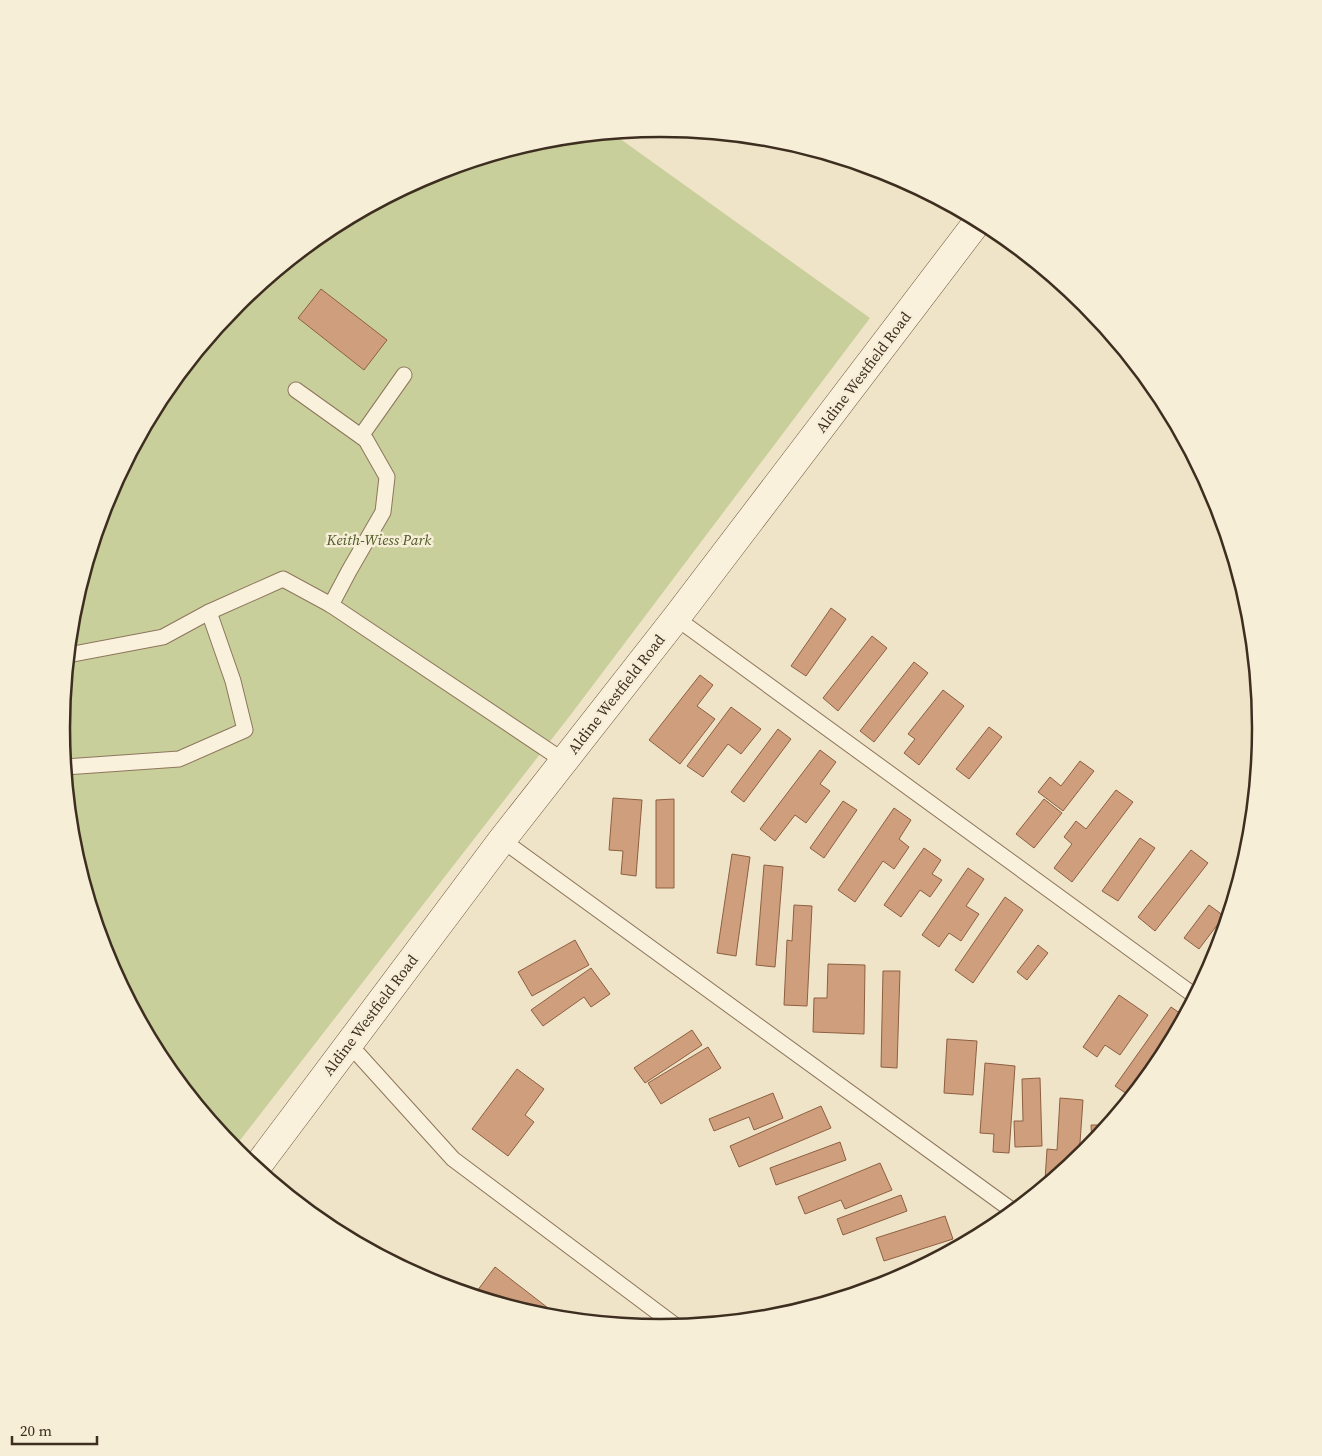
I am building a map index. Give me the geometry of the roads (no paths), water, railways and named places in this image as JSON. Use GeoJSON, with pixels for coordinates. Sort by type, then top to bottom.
{"type":"FeatureCollection","features":[{"type":"Feature","properties":{"kind":"main road","name":"Aldine Westfield Road"},"geometry":{"type":"LineString","coordinates":[[260,1162],[502,840],[676,618],[973,227]]}},
{"type":"Feature","properties":{"kind":"lane"},"geometry":{"type":"LineString","coordinates":[[361,436],[404,375]]}},
{"type":"Feature","properties":{"kind":"lane"},"geometry":{"type":"LineString","coordinates":[[296,390],[366,440],[387,477],[383,512],[331,605]]}},
{"type":"Feature","properties":{"kind":"lane"},"geometry":{"type":"LineString","coordinates":[[75,654],[163,637],[209,612],[283,579],[331,605],[564,761]]}},
{"type":"Feature","properties":{"kind":"lane"},"geometry":{"type":"LineString","coordinates":[[71,766],[179,759],[245,730],[233,681],[209,612]]}},
{"type":"Feature","properties":{"kind":"lane"},"geometry":{"type":"LineString","coordinates":[[676,618],[1189,992]]}},
{"type":"Feature","properties":{"kind":"lane"},"geometry":{"type":"LineString","coordinates":[[502,840],[1007,1207]]}},
{"type":"Feature","properties":{"kind":"lane"},"geometry":{"type":"LineString","coordinates":[[348,1044],[453,1159],[666,1319]]}},
{"type":"Feature","properties":{"kind":"park label","name":"Keith-Wiess Park"},"geometry":{"type":"Point","coordinates":[379,539]}}]}
